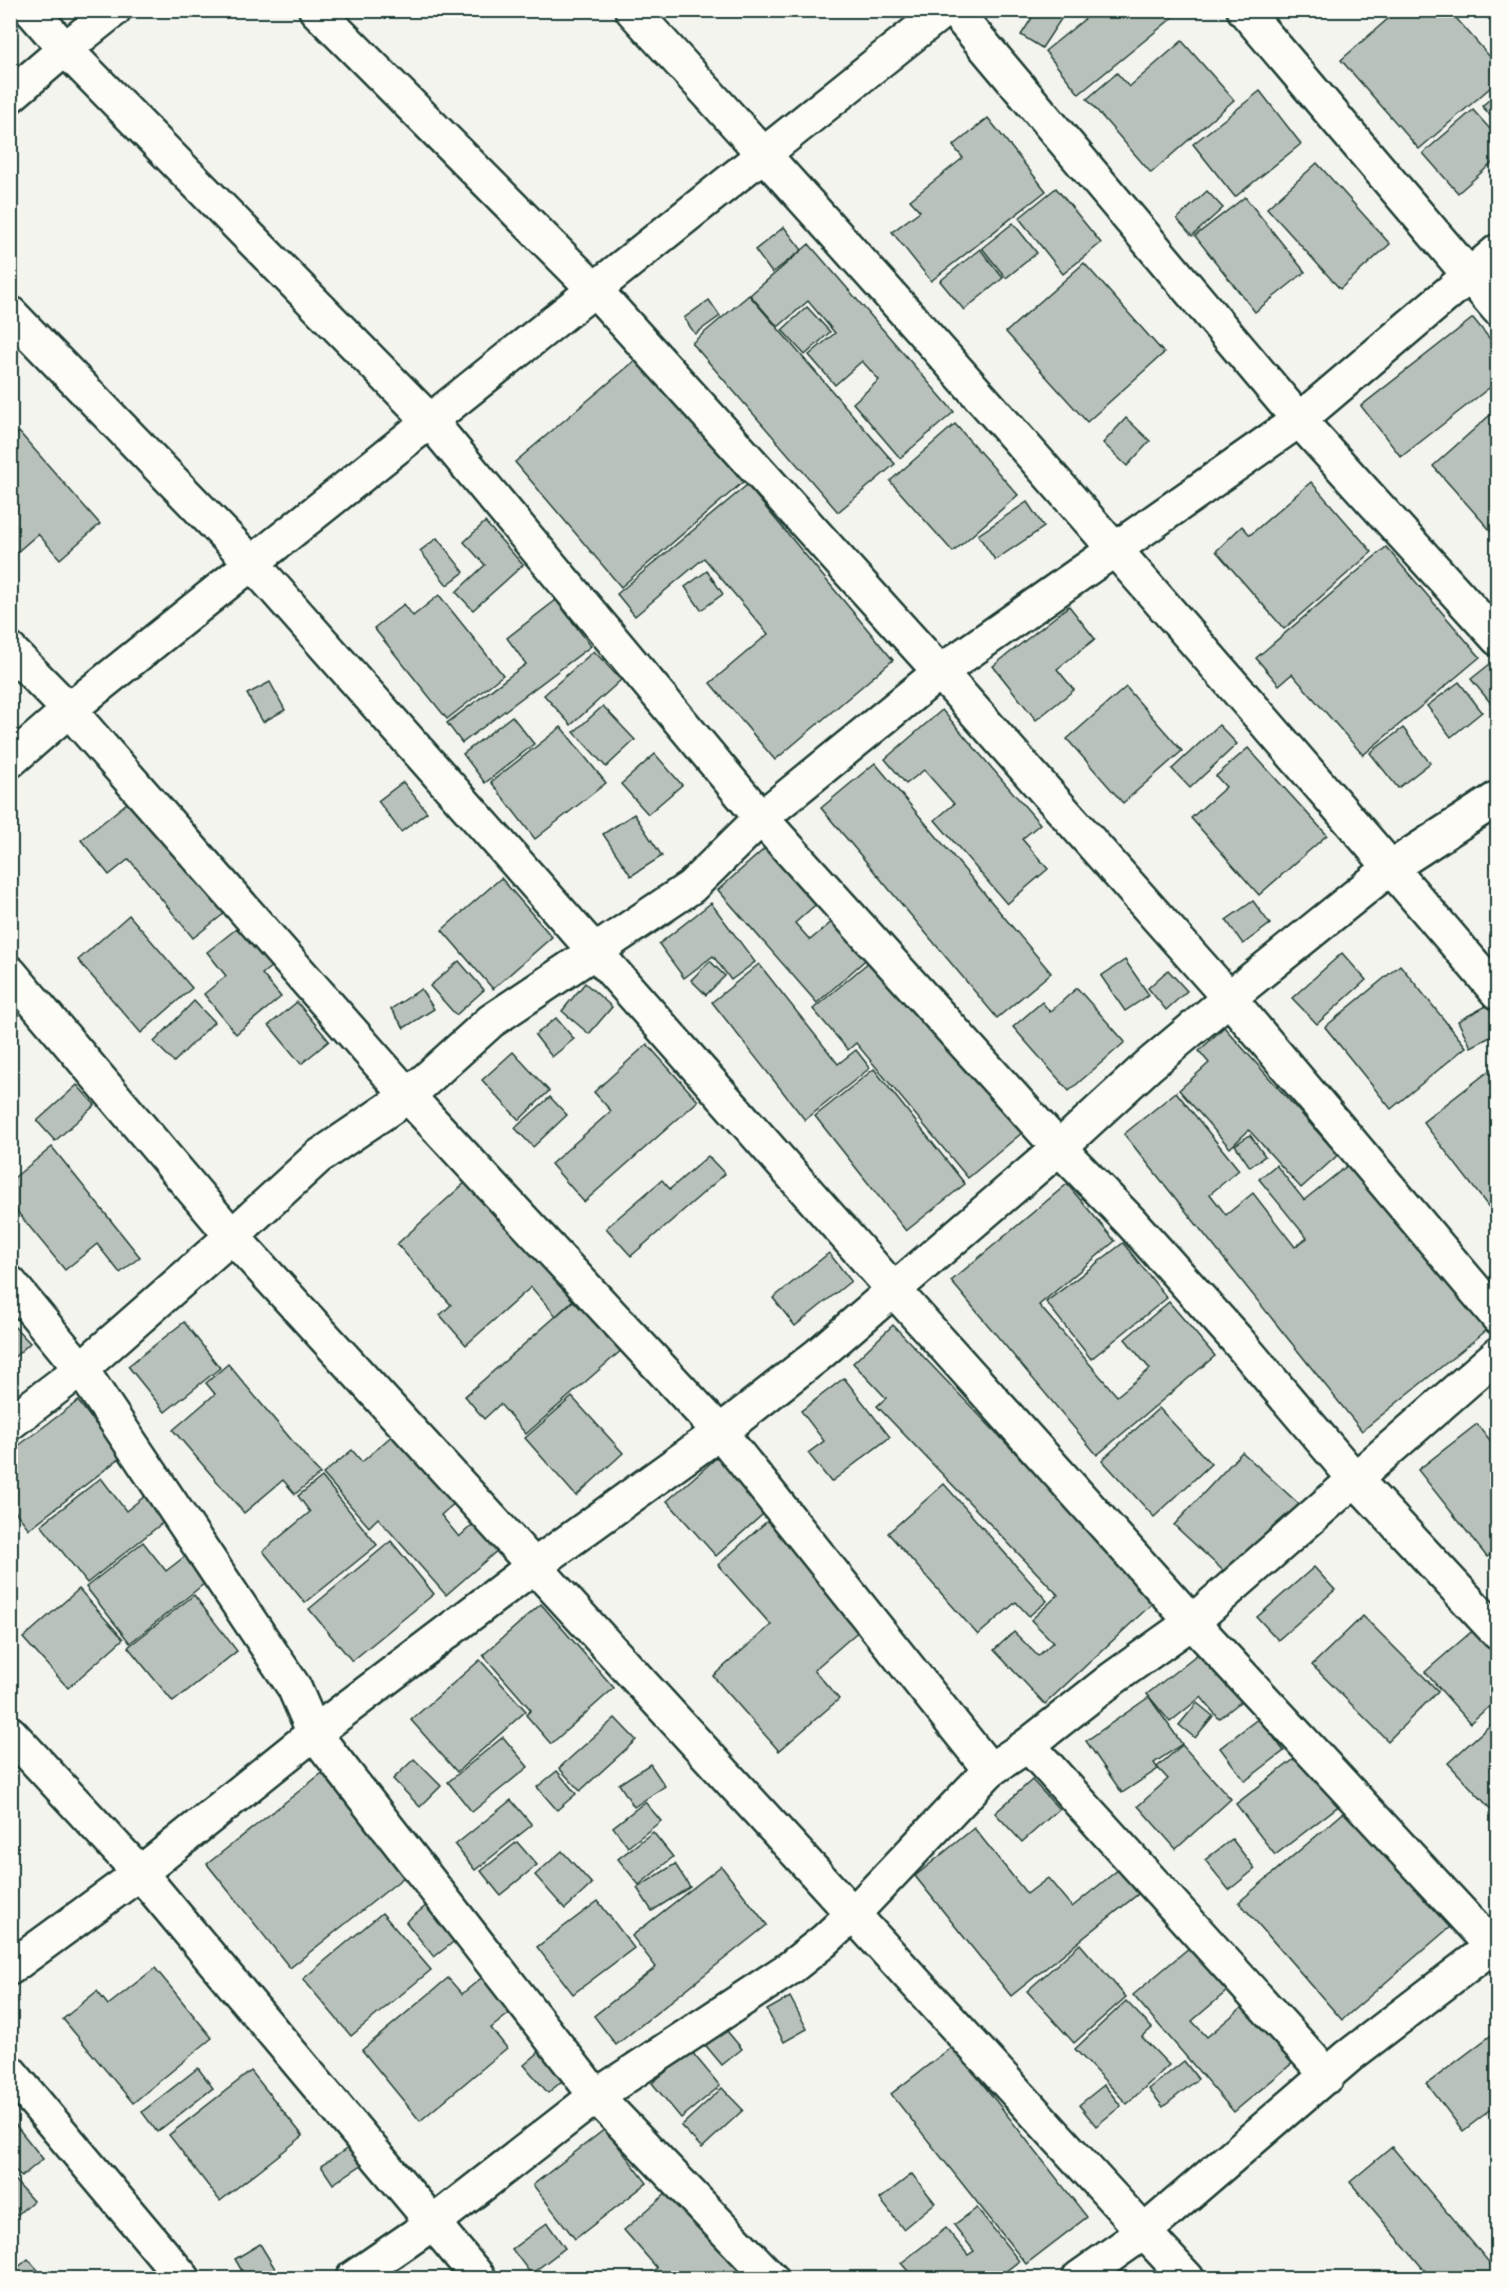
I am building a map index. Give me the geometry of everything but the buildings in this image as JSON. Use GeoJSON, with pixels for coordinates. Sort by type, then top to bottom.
{"type":"FeatureCollection","features":[{"type":"Feature","properties":{"kind":"street"},"geometry":{"type":"LineString","coordinates":[[31,10],[65,49],[430,421],[761,818],[1059,1148],[1130,1221],[1237,1340],[1354,1478],[1497,1633]]}},
{"type":"Feature","properties":{"kind":"street"},"geometry":{"type":"LineString","coordinates":[[10,96],[114,10]]}},
{"type":"Feature","properties":{"kind":"street"},"geometry":{"type":"LineString","coordinates":[[316,10],[595,290],[940,672],[1229,998],[1497,1317]]}},
{"type":"Feature","properties":{"kind":"street"},"geometry":{"type":"LineString","coordinates":[[632,10],[764,154],[1115,548],[1497,993]]}},
{"type":"Feature","properties":{"kind":"street"},"geometry":{"type":"LineString","coordinates":[[10,761],[69,710],[944,10]]}},
{"type":"Feature","properties":{"kind":"street"},"geometry":{"type":"LineString","coordinates":[[954,10],[1299,420],[1497,639]]}},
{"type":"Feature","properties":{"kind":"street"},"geometry":{"type":"LineString","coordinates":[[1244,10],[1497,309]]}},
{"type":"Feature","properties":{"kind":"street"},"geometry":{"type":"LineString","coordinates":[[10,1423],[81,1369],[318,1157],[408,1096],[491,1021],[691,887],[761,818],[940,672],[1299,420],[1497,251]]}},
{"type":"Feature","properties":{"kind":"street"},"geometry":{"type":"LineString","coordinates":[[10,312],[252,563],[893,1289],[1192,1622],[1495,1944],[1349,2056],[1144,2232],[1079,2278]]}},
{"type":"Feature","properties":{"kind":"street"},"geometry":{"type":"LineString","coordinates":[[10,650],[69,710],[408,1096],[720,1432],[990,1770]]}},
{"type":"Feature","properties":{"kind":"street"},"geometry":{"type":"LineString","coordinates":[[10,1968],[141,1873],[314,1733],[534,1566],[720,1432],[818,1355],[1229,998],[1390,868],[1497,798]]}},
{"type":"Feature","properties":{"kind":"street"},"geometry":{"type":"LineString","coordinates":[[10,973],[232,1236],[1187,2278]]}},
{"type":"Feature","properties":{"kind":"street"},"geometry":{"type":"LineString","coordinates":[[10,1283],[81,1369],[294,1687],[314,1733],[596,2096],[771,2278]]}},
{"type":"Feature","properties":{"kind":"street"},"geometry":{"type":"LineString","coordinates":[[352,2278],[433,2223],[596,2096],[790,1968],[824,1941],[853,1914],[990,1770],[1028,1745],[1112,1679],[1192,1622],[1497,1354]]}},
{"type":"Feature","properties":{"kind":"street"},"geometry":{"type":"LineString","coordinates":[[10,1732],[141,1873],[479,2278]]}},
{"type":"Feature","properties":{"kind":"street"},"geometry":{"type":"LineString","coordinates":[[1028,1745],[1328,2076]]}},
{"type":"Feature","properties":{"kind":"street"},"geometry":{"type":"LineString","coordinates":[[10,2072],[183,2278]]}}]}
